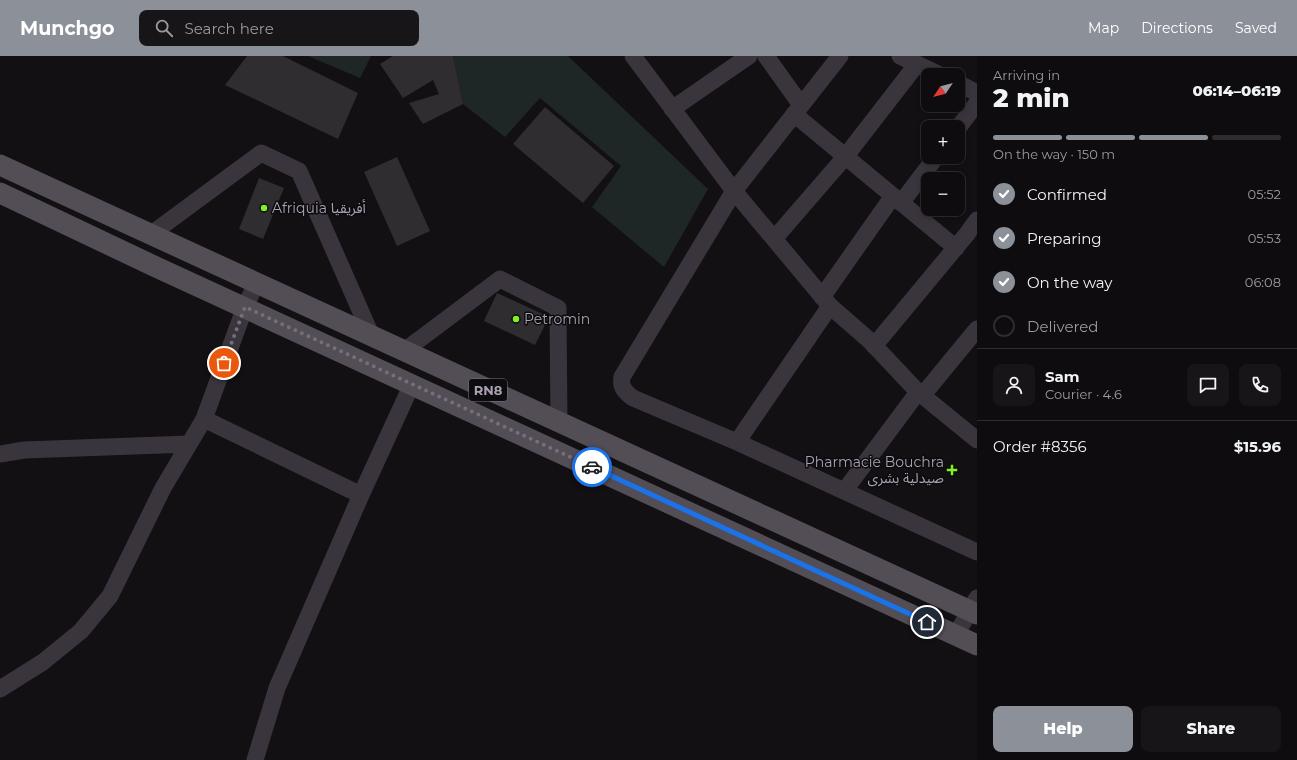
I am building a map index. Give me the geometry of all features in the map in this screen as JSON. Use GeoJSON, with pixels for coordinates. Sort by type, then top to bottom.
{"type":"FeatureCollection","features":[{"type":"Feature","properties":{"kind":"main road","name":"RN8"},"geometry":{"type":"LineString","coordinates":[[0,165],[559,423],[974,607]]}},
{"type":"Feature","properties":{"kind":"main road","name":"RN8"},"geometry":{"type":"LineString","coordinates":[[0,193],[156,267],[977,645]]}},
{"type":"Feature","properties":{"kind":"main road"},"geometry":{"type":"LineString","coordinates":[[156,267],[159,239]]}},
{"type":"Feature","properties":{"kind":"street"},"geometry":{"type":"LineString","coordinates":[[633,56],[734,190],[826,301],[874,346],[920,394],[977,440]]}},
{"type":"Feature","properties":{"kind":"street"},"geometry":{"type":"LineString","coordinates":[[672,109],[750,56]]}},
{"type":"Feature","properties":{"kind":"street"},"geometry":{"type":"LineString","coordinates":[[766,56],[798,110],[845,157],[956,248]]}},
{"type":"Feature","properties":{"kind":"street"},"geometry":{"type":"LineString","coordinates":[[840,56],[734,190],[622,377],[621,384],[625,392],[633,398],[737,442],[977,552]]}},
{"type":"Feature","properties":{"kind":"street"},"geometry":{"type":"LineString","coordinates":[[900,56],[925,68]]}},
{"type":"Feature","properties":{"kind":"street"},"geometry":{"type":"LineString","coordinates":[[774,239],[845,157],[917,64]]}},
{"type":"Feature","properties":{"kind":"street"},"geometry":{"type":"LineString","coordinates":[[965,87],[977,92]]}},
{"type":"Feature","properties":{"kind":"street"},"geometry":{"type":"LineString","coordinates":[[964,120],[977,103]]}},
{"type":"Feature","properties":{"kind":"street"},"geometry":{"type":"LineString","coordinates":[[159,239],[261,153],[299,171],[372,337]]}},
{"type":"Feature","properties":{"kind":"street"},"geometry":{"type":"LineString","coordinates":[[737,442],[826,301],[897,200],[930,164]]}},
{"type":"Feature","properties":{"kind":"street"},"geometry":{"type":"LineString","coordinates":[[874,346],[956,248],[972,239],[977,220]]}},
{"type":"Feature","properties":{"kind":"street"},"geometry":{"type":"LineString","coordinates":[[404,351],[500,279],[558,308],[559,423]]}},
{"type":"Feature","properties":{"kind":"street"},"geometry":{"type":"LineString","coordinates":[[0,690],[43,662],[81,631],[110,596],[163,488],[204,419],[245,307],[256,284]]}},
{"type":"Feature","properties":{"kind":"street"},"geometry":{"type":"LineString","coordinates":[[844,490],[920,394],[975,336]]}},
{"type":"Feature","properties":{"kind":"street"},"geometry":{"type":"LineString","coordinates":[[255,760],[278,688],[361,495],[412,384]]}},
{"type":"Feature","properties":{"kind":"street"},"geometry":{"type":"LineString","coordinates":[[204,419],[361,495]]}},
{"type":"Feature","properties":{"kind":"street"},"geometry":{"type":"LineString","coordinates":[[0,454],[24,450],[189,444]]}},
{"type":"Feature","properties":{"kind":"street"},"geometry":{"type":"LineString","coordinates":[[956,635],[974,607]]}},
{"type":"Feature","properties":{"kind":"shaded area"},"geometry":{"type":"Polygon","coordinates":[[[308,56],[371,56],[360,78],[308,56]]]}},
{"type":"Feature","properties":{"kind":"shaded area"},"geometry":{"type":"Polygon","coordinates":[[[453,56],[568,56],[708,189],[664,267],[592,207],[621,166],[540,98],[505,137],[463,104],[453,56]]]}},
{"type":"Feature","properties":{"kind":"building"},"geometry":{"type":"Polygon","coordinates":[[[247,56],[283,56],[358,93],[338,139],[225,85],[247,56]]]}},
{"type":"Feature","properties":{"kind":"building"},"geometry":{"type":"Polygon","coordinates":[[[393,56],[453,56],[463,104],[423,124],[409,103],[439,94],[433,80],[403,98],[380,64],[393,56]]]}},
{"type":"Feature","properties":{"kind":"building"},"geometry":{"type":"Polygon","coordinates":[[[545,107],[614,166],[583,203],[513,144],[545,107]]]}},
{"type":"Feature","properties":{"kind":"building"},"geometry":{"type":"Polygon","coordinates":[[[397,157],[430,231],[397,246],[364,172],[397,157]]]}},
{"type":"Feature","properties":{"kind":"building"},"geometry":{"type":"Polygon","coordinates":[[[259,178],[284,188],[263,239],[239,229],[259,178]]]}},
{"type":"Feature","properties":{"kind":"building"},"geometry":{"type":"Polygon","coordinates":[[[497,293],[549,317],[535,345],[484,321],[497,293]]]}},
{"type":"Feature","properties":{"kind":"way so far"},"geometry":{"type":"LineString","coordinates":[[224,363],[245,307],[592,467]]}},
{"type":"Feature","properties":{"kind":"place","name":"Afriquia أفريقيا"},"geometry":{"type":"Point","coordinates":[264,208]}},
{"type":"Feature","properties":{"kind":"place","name":"Petromin"},"geometry":{"type":"Point","coordinates":[516,319]}},
{"type":"Feature","properties":{"kind":"place","name":"Pharmacie Bouchra صيدلية بشرى"},"geometry":{"type":"Point","coordinates":[952,470]}},
{"type":"Feature","properties":{"kind":"route"},"geometry":{"type":"LineString","coordinates":[[592,467],[927,622]]}}]}
